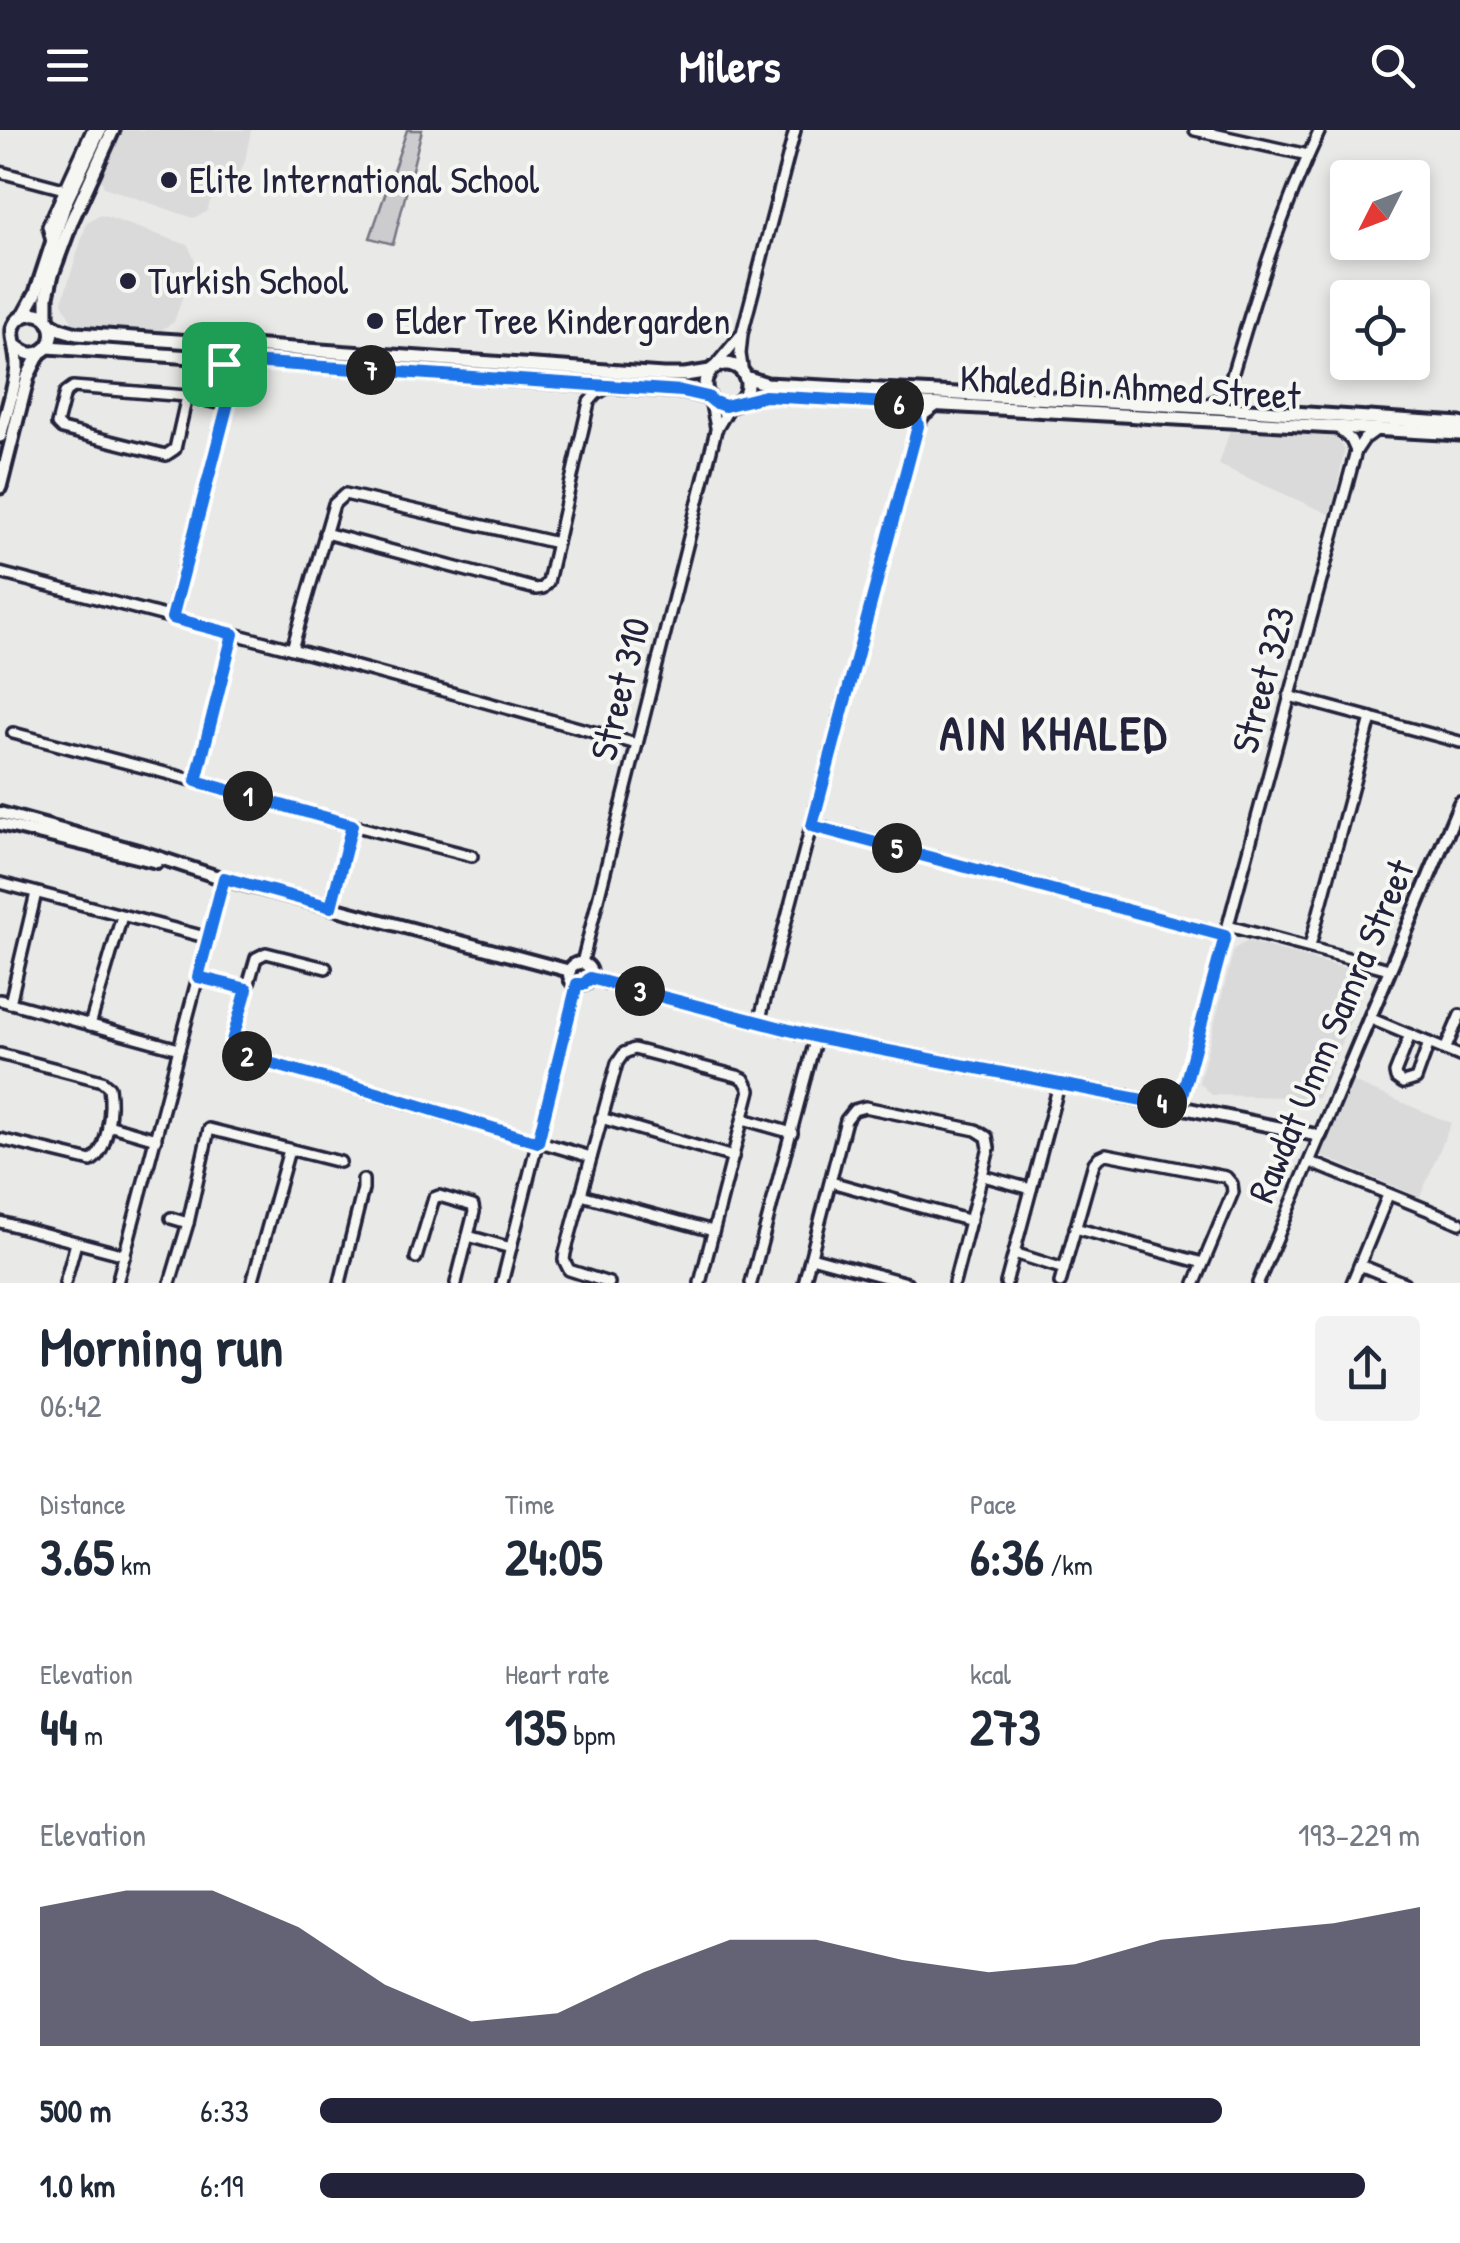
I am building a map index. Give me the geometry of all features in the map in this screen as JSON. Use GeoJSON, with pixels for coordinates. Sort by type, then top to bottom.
{"type":"FeatureCollection","features":[{"type":"Feature","properties":{"kind":"main road"},"geometry":{"type":"LineString","coordinates":[[0,436],[16,375],[12,330],[36,293],[65,204],[100,130]]}},
{"type":"Feature","properties":{"kind":"main road"},"geometry":{"type":"LineString","coordinates":[[0,487],[28,376],[53,336],[47,296],[52,274],[114,130]]}},
{"type":"Feature","properties":{"kind":"main road"},"geometry":{"type":"LineString","coordinates":[[3,319],[36,314],[77,334],[674,376],[721,364],[734,366],[744,376],[745,393],[735,404],[720,405],[682,391],[220,360],[44,350],[26,353],[10,338]]}},
{"type":"Feature","properties":{"kind":"main road"},"geometry":{"type":"LineString","coordinates":[[709,398],[705,381],[713,369]]}},
{"type":"Feature","properties":{"kind":"main road","name":"Khaled Bin Ahmed Street"},"geometry":{"type":"LineString","coordinates":[[744,376],[767,384],[1460,424]]}},
{"type":"Feature","properties":{"kind":"main road","name":"Khaled Bin Ahmed Street"},"geometry":{"type":"LineString","coordinates":[[735,404],[765,396],[1460,434]]}},
{"type":"Feature","properties":{"kind":"street"},"geometry":{"type":"LineString","coordinates":[[52,243],[48,226],[92,130]]}},
{"type":"Feature","properties":{"kind":"street"},"geometry":{"type":"LineString","coordinates":[[744,376],[742,334],[796,130]]}},
{"type":"Feature","properties":{"kind":"street"},"geometry":{"type":"LineString","coordinates":[[1195,130],[1308,156]]}},
{"type":"Feature","properties":{"kind":"street"},"geometry":{"type":"LineString","coordinates":[[1203,407],[1218,399],[1229,386],[1270,253],[1320,130]]}},
{"type":"Feature","properties":{"kind":"street"},"geometry":{"type":"LineString","coordinates":[[0,172],[64,188]]}},
{"type":"Feature","properties":{"kind":"street"},"geometry":{"type":"LineString","coordinates":[[713,369],[742,334]]}},
{"type":"Feature","properties":{"kind":"street"},"geometry":{"type":"LineString","coordinates":[[220,360],[234,380]]}},
{"type":"Feature","properties":{"kind":"street"},"geometry":{"type":"LineString","coordinates":[[172,618],[234,380],[241,369],[253,362]]}},
{"type":"Feature","properties":{"kind":"street"},"geometry":{"type":"LineString","coordinates":[[574,384],[589,402]]}},
{"type":"Feature","properties":{"kind":"street"},"geometry":{"type":"LineString","coordinates":[[326,533],[543,588],[548,582],[589,402],[610,386]]}},
{"type":"Feature","properties":{"kind":"street"},"geometry":{"type":"LineString","coordinates":[[1229,386],[1235,400],[1247,411]]}},
{"type":"Feature","properties":{"kind":"street"},"geometry":{"type":"LineString","coordinates":[[188,396],[175,449],[166,455],[60,429],[57,424],[65,393],[73,387],[188,396],[226,406]]}},
{"type":"Feature","properties":{"kind":"street","name":"Street 310"},"geometry":{"type":"LineString","coordinates":[[709,398],[716,430]]}},
{"type":"Feature","properties":{"kind":"street","name":"Street 310"},"geometry":{"type":"LineString","coordinates":[[582,963],[716,430],[735,404]]}},
{"type":"Feature","properties":{"kind":"street"},"geometry":{"type":"LineString","coordinates":[[907,404],[918,426]]}},
{"type":"Feature","properties":{"kind":"street"},"geometry":{"type":"LineString","coordinates":[[759,1022],[918,426],[936,406]]}},
{"type":"Feature","properties":{"kind":"street"},"geometry":{"type":"LineString","coordinates":[[1338,428],[1356,451]]}},
{"type":"Feature","properties":{"kind":"street","name":"Street 323"},"geometry":{"type":"LineString","coordinates":[[1179,1107],[1356,451],[1375,431]]}},
{"type":"Feature","properties":{"kind":"street"},"geometry":{"type":"LineString","coordinates":[[292,650],[334,504],[341,496],[351,494],[557,542]]}},
{"type":"Feature","properties":{"kind":"street"},"geometry":{"type":"LineString","coordinates":[[0,573],[638,744]]}},
{"type":"Feature","properties":{"kind":"street"},"geometry":{"type":"LineString","coordinates":[[196,781],[233,634]]}},
{"type":"Feature","properties":{"kind":"street"},"geometry":{"type":"LineString","coordinates":[[1289,696],[1460,742]]}},
{"type":"Feature","properties":{"kind":"street"},"geometry":{"type":"LineString","coordinates":[[1310,946],[1371,718]]}},
{"type":"Feature","properties":{"kind":"street"},"geometry":{"type":"LineString","coordinates":[[12,733],[472,856]]}},
{"type":"Feature","properties":{"kind":"street","name":"Rawdat Umm Samra Street"},"geometry":{"type":"LineString","coordinates":[[1258,1283],[1460,802]]}},
{"type":"Feature","properties":{"kind":"street"},"geometry":{"type":"LineString","coordinates":[[0,814],[570,972]]}},
{"type":"Feature","properties":{"kind":"street"},"geometry":{"type":"LineString","coordinates":[[0,824],[192,869]]}},
{"type":"Feature","properties":{"kind":"street"},"geometry":{"type":"LineString","coordinates":[[331,907],[352,825]]}},
{"type":"Feature","properties":{"kind":"street"},"geometry":{"type":"LineString","coordinates":[[812,826],[1389,968]]}},
{"type":"Feature","properties":{"kind":"street"},"geometry":{"type":"LineString","coordinates":[[117,1283],[224,878]]}},
{"type":"Feature","properties":{"kind":"street"},"geometry":{"type":"LineString","coordinates":[[0,883],[208,938]]}},
{"type":"Feature","properties":{"kind":"street"},"geometry":{"type":"LineString","coordinates":[[36,893],[5,1002],[179,1048]]}},
{"type":"Feature","properties":{"kind":"street"},"geometry":{"type":"LineString","coordinates":[[90,1025],[122,916]]}},
{"type":"Feature","properties":{"kind":"street"},"geometry":{"type":"LineString","coordinates":[[326,968],[266,953],[256,958],[232,1041],[237,1054],[591,1157]]}},
{"type":"Feature","properties":{"kind":"street"},"geometry":{"type":"LineString","coordinates":[[582,963],[590,970],[590,978],[577,984],[570,972],[574,964],[582,963]]}},
{"type":"Feature","properties":{"kind":"street"},"geometry":{"type":"LineString","coordinates":[[198,977],[247,989]]}},
{"type":"Feature","properties":{"kind":"street"},"geometry":{"type":"LineString","coordinates":[[590,978],[816,1037],[1320,1136]]}},
{"type":"Feature","properties":{"kind":"street"},"geometry":{"type":"LineString","coordinates":[[502,1283],[577,984]]}},
{"type":"Feature","properties":{"kind":"street"},"geometry":{"type":"LineString","coordinates":[[1446,1050],[1460,1015]]}},
{"type":"Feature","properties":{"kind":"street"},"geometry":{"type":"LineString","coordinates":[[1369,1018],[1460,1056]]}},
{"type":"Feature","properties":{"kind":"street"},"geometry":{"type":"LineString","coordinates":[[1410,1035],[1396,1073],[1403,1083],[1416,1080],[1429,1043]]}},
{"type":"Feature","properties":{"kind":"street"},"geometry":{"type":"LineString","coordinates":[[754,1282],[816,1037]]}},
{"type":"Feature","properties":{"kind":"street"},"geometry":{"type":"LineString","coordinates":[[609,1283],[575,1274],[566,1266],[565,1253],[617,1063],[624,1053],[634,1049],[744,1079],[750,1090],[700,1283]]}},
{"type":"Feature","properties":{"kind":"street"},"geometry":{"type":"LineString","coordinates":[[0,1054],[102,1081],[109,1087],[110,1095],[108,1126],[98,1157],[91,1161],[0,1139]]}},
{"type":"Feature","properties":{"kind":"street"},"geometry":{"type":"LineString","coordinates":[[1006,1283],[1059,1085]]}},
{"type":"Feature","properties":{"kind":"street"},"geometry":{"type":"LineString","coordinates":[[804,1283],[846,1120],[859,1108],[976,1130],[988,1138],[990,1148],[954,1283]]}},
{"type":"Feature","properties":{"kind":"street"},"geometry":{"type":"LineString","coordinates":[[601,1118],[734,1157]]}},
{"type":"Feature","properties":{"kind":"street"},"geometry":{"type":"LineString","coordinates":[[744,1119],[792,1134]]}},
{"type":"Feature","properties":{"kind":"street"},"geometry":{"type":"LineString","coordinates":[[108,1126],[156,1139]]}},
{"type":"Feature","properties":{"kind":"street"},"geometry":{"type":"LineString","coordinates":[[170,1283],[210,1129],[340,1162]]}},
{"type":"Feature","properties":{"kind":"street"},"geometry":{"type":"LineString","coordinates":[[252,1283],[289,1150]]}},
{"type":"Feature","properties":{"kind":"street"},"geometry":{"type":"LineString","coordinates":[[1060,1283],[1094,1163],[1106,1154],[1226,1177],[1232,1184],[1233,1192],[1195,1283]]}},
{"type":"Feature","properties":{"kind":"street"},"geometry":{"type":"LineString","coordinates":[[1310,1162],[1460,1223]]}},
{"type":"Feature","properties":{"kind":"street"},"geometry":{"type":"LineString","coordinates":[[982,1176],[1032,1189]]}},
{"type":"Feature","properties":{"kind":"street"},"geometry":{"type":"LineString","coordinates":[[354,1283],[340,1281],[364,1180]]}},
{"type":"Feature","properties":{"kind":"street"},"geometry":{"type":"LineString","coordinates":[[831,1182],[971,1221]]}},
{"type":"Feature","properties":{"kind":"street"},"geometry":{"type":"LineString","coordinates":[[581,1194],[713,1231]]}},
{"type":"Feature","properties":{"kind":"street"},"geometry":{"type":"LineString","coordinates":[[1352,1283],[1388,1195]]}},
{"type":"Feature","properties":{"kind":"street"},"geometry":{"type":"LineString","coordinates":[[416,1258],[436,1196],[473,1206],[456,1283]]}},
{"type":"Feature","properties":{"kind":"street"},"geometry":{"type":"LineString","coordinates":[[171,1218],[188,1223]]}},
{"type":"Feature","properties":{"kind":"street"},"geometry":{"type":"LineString","coordinates":[[0,1222],[125,1255]]}},
{"type":"Feature","properties":{"kind":"street"},"geometry":{"type":"LineString","coordinates":[[1075,1228],[1203,1263]]}},
{"type":"Feature","properties":{"kind":"street"},"geometry":{"type":"LineString","coordinates":[[468,1236],[512,1248]]}},
{"type":"Feature","properties":{"kind":"street"},"geometry":{"type":"LineString","coordinates":[[64,1283],[76,1243]]}},
{"type":"Feature","properties":{"kind":"street"},"geometry":{"type":"LineString","coordinates":[[1014,1253],[1064,1269]]}},
{"type":"Feature","properties":{"kind":"street"},"geometry":{"type":"LineString","coordinates":[[811,1256],[907,1283]]}},
{"type":"Feature","properties":{"kind":"street"},"geometry":{"type":"LineString","coordinates":[[1360,1265],[1404,1283]]}},
{"type":"Feature","properties":{"kind":"shaded area","name":"Elite International School"},"geometry":{"type":"Polygon","coordinates":[[[122,130],[251,130],[245,161],[232,191],[210,201],[207,212],[193,218],[104,187],[98,173],[122,130]]]}},
{"type":"Feature","properties":{"kind":"shaded area"},"geometry":{"type":"Polygon","coordinates":[[[407,130],[422,130],[393,244],[370,238],[407,130]]]}},
{"type":"Feature","properties":{"kind":"shaded area","name":"Turkish School"},"geometry":{"type":"Polygon","coordinates":[[[101,215],[188,245],[195,261],[174,322],[158,332],[74,326],[62,302],[87,222],[101,215]]]}},
{"type":"Feature","properties":{"kind":"shaded area"},"geometry":{"type":"Polygon","coordinates":[[[1230,430],[1336,437],[1345,449],[1331,515],[1219,465],[1230,430]]]}},
{"type":"Feature","properties":{"kind":"shaded area"},"geometry":{"type":"Polygon","coordinates":[[[1247,941],[1359,972],[1364,988],[1318,1098],[1212,1095],[1199,1082],[1234,949],[1247,941]]]}},
{"type":"Feature","properties":{"kind":"shaded area"},"geometry":{"type":"Polygon","coordinates":[[[1351,1081],[1451,1123],[1420,1197],[1320,1155],[1351,1081]]]}},
{"type":"Feature","properties":{"kind":"place","name":"Elite International School"},"geometry":{"type":"Point","coordinates":[169,180]}},
{"type":"Feature","properties":{"kind":"place","name":"Turkish School"},"geometry":{"type":"Point","coordinates":[128,281]}},
{"type":"Feature","properties":{"kind":"place","name":"Elder Tree Kindergarden"},"geometry":{"type":"Point","coordinates":[375,321]}},
{"type":"Feature","properties":{"kind":"district","name":"AIN KHALED"},"geometry":{"type":"Point","coordinates":[1054,733]}},
{"type":"Feature","properties":{"kind":"route"},"geometry":{"type":"LineString","coordinates":[[220,360],[682,391],[725,406],[765,396],[907,404],[918,426],[812,826],[1225,936],[1179,1107],[816,1037],[590,978],[577,984],[538,1142],[237,1054],[232,1041],[247,989],[198,977],[224,878],[331,907],[352,825],[196,781],[233,634],[172,618],[234,380],[224,364],[220,360]]}}]}
